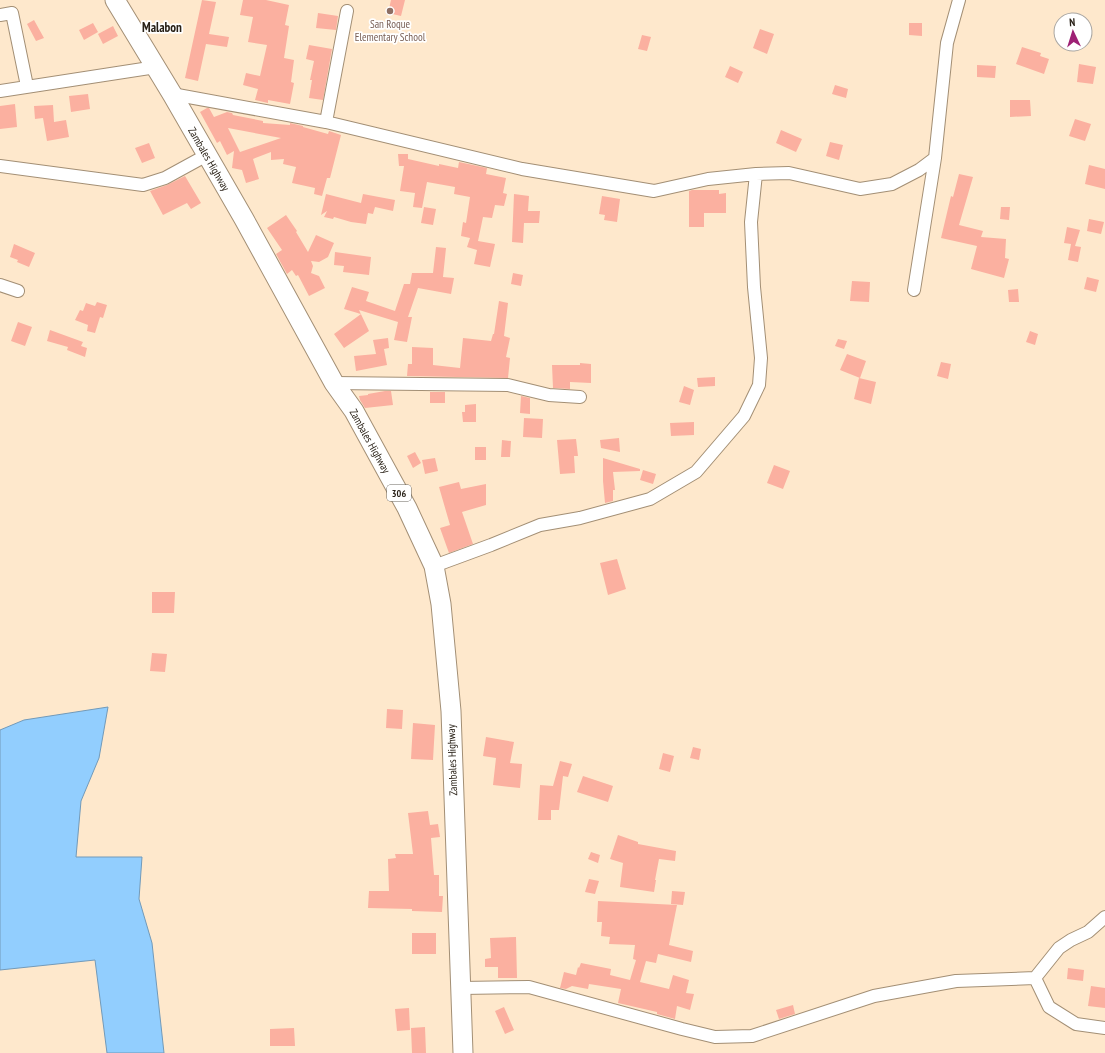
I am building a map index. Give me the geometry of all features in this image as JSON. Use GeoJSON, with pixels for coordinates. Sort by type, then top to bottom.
{"type":"FeatureCollection","features":[{"type":"Feature","properties":{"kind":"main road","name":"Zambales Highway"},"geometry":{"type":"LineString","coordinates":[[115,0],[207,155],[334,383],[354,411],[406,508],[434,566],[441,604],[451,711],[463,1053]]}},
{"type":"Feature","properties":{"kind":"street"},"geometry":{"type":"LineString","coordinates":[[914,290],[935,158],[947,43],[959,0]]}},
{"type":"Feature","properties":{"kind":"street"},"geometry":{"type":"LineString","coordinates":[[326,122],[347,11]]}},
{"type":"Feature","properties":{"kind":"street"},"geometry":{"type":"LineString","coordinates":[[0,15],[12,13],[27,86]]}},
{"type":"Feature","properties":{"kind":"street"},"geometry":{"type":"LineString","coordinates":[[0,91],[156,67]]}},
{"type":"Feature","properties":{"kind":"street"},"geometry":{"type":"LineString","coordinates":[[172,94],[326,122],[522,169],[654,191],[708,180],[756,174],[789,173],[860,189],[892,184],[919,170],[935,158]]}},
{"type":"Feature","properties":{"kind":"street"},"geometry":{"type":"LineString","coordinates":[[0,166],[143,185],[166,178],[207,155]]}},
{"type":"Feature","properties":{"kind":"street"},"geometry":{"type":"LineString","coordinates":[[434,566],[540,525],[580,518],[650,499],[696,472],[744,416],[759,385],[761,358],[754,287],[751,222],[756,174]]}},
{"type":"Feature","properties":{"kind":"street"},"geometry":{"type":"LineString","coordinates":[[0,285],[18,291]]}},
{"type":"Feature","properties":{"kind":"street"},"geometry":{"type":"LineString","coordinates":[[334,383],[508,386],[549,395],[580,397]]}},
{"type":"Feature","properties":{"kind":"street"},"geometry":{"type":"LineString","coordinates":[[461,988],[529,987],[715,1037],[752,1036],[874,996],[956,982],[1035,978],[1059,948],[1071,940],[1088,932],[1105,917]]}},
{"type":"Feature","properties":{"kind":"street"},"geometry":{"type":"LineString","coordinates":[[1035,978],[1049,1007],[1076,1024],[1105,1028]]}},
{"type":"Feature","properties":{"kind":"water"},"geometry":{"type":"Polygon","coordinates":[[[108,707],[99,758],[81,801],[76,857],[142,857],[139,899],[152,943],[164,1053],[107,1053],[95,960],[0,970],[0,730],[24,720],[108,707]]]}},
{"type":"Feature","properties":{"kind":"building"},"geometry":{"type":"Polygon","coordinates":[[[202,0],[216,2],[209,34],[229,37],[227,47],[206,44],[198,81],[185,78],[202,0]]]}},
{"type":"Feature","properties":{"kind":"building"},"geometry":{"type":"Polygon","coordinates":[[[243,0],[266,0],[289,5],[285,25],[289,26],[284,58],[294,60],[291,82],[294,83],[290,104],[268,100],[268,103],[255,100],[258,89],[243,85],[246,73],[260,76],[267,45],[248,42],[253,17],[240,15],[243,0]]]}},
{"type":"Feature","properties":{"kind":"building"},"geometry":{"type":"Polygon","coordinates":[[[391,0],[405,0],[401,16],[388,13],[391,0]]]}},
{"type":"Feature","properties":{"kind":"building"},"geometry":{"type":"Polygon","coordinates":[[[318,13],[338,16],[336,30],[316,28],[318,13]]]}},
{"type":"Feature","properties":{"kind":"building"},"geometry":{"type":"Polygon","coordinates":[[[34,20],[44,38],[36,41],[27,24],[34,20]]]}},
{"type":"Feature","properties":{"kind":"building"},"geometry":{"type":"Polygon","coordinates":[[[93,23],[98,32],[84,40],[79,30],[93,23]]]}},
{"type":"Feature","properties":{"kind":"building"},"geometry":{"type":"Polygon","coordinates":[[[909,23],[922,23],[922,36],[909,35],[909,23]]]}},
{"type":"Feature","properties":{"kind":"building"},"geometry":{"type":"Polygon","coordinates":[[[113,26],[118,36],[103,44],[98,34],[113,26]]]}},
{"type":"Feature","properties":{"kind":"building"},"geometry":{"type":"Polygon","coordinates":[[[760,29],[774,34],[767,54],[753,48],[760,29]]]}},
{"type":"Feature","properties":{"kind":"building"},"geometry":{"type":"Polygon","coordinates":[[[642,35],[651,37],[647,51],[638,49],[642,35]]]}},
{"type":"Feature","properties":{"kind":"building"},"geometry":{"type":"Polygon","coordinates":[[[309,45],[332,49],[323,100],[309,98],[312,80],[310,80],[314,61],[306,59],[309,45]]]}},
{"type":"Feature","properties":{"kind":"building"},"geometry":{"type":"Polygon","coordinates":[[[1022,47],[1041,53],[1040,56],[1049,59],[1044,74],[1016,64],[1022,47]]]}},
{"type":"Feature","properties":{"kind":"building"},"geometry":{"type":"Polygon","coordinates":[[[1079,64],[1096,67],[1093,84],[1077,82],[1079,64]]]}},
{"type":"Feature","properties":{"kind":"building"},"geometry":{"type":"Polygon","coordinates":[[[977,65],[996,66],[995,78],[977,77],[977,65]]]}},
{"type":"Feature","properties":{"kind":"building"},"geometry":{"type":"Polygon","coordinates":[[[730,66],[743,72],[738,83],[725,77],[730,66]]]}},
{"type":"Feature","properties":{"kind":"building"},"geometry":{"type":"Polygon","coordinates":[[[835,85],[848,89],[846,98],[832,94],[835,85]]]}},
{"type":"Feature","properties":{"kind":"building"},"geometry":{"type":"Polygon","coordinates":[[[88,94],[90,109],[71,112],[69,96],[88,94]]]}},
{"type":"Feature","properties":{"kind":"building"},"geometry":{"type":"Polygon","coordinates":[[[1010,100],[1030,100],[1031,116],[1010,117],[1010,100]]]}},
{"type":"Feature","properties":{"kind":"building"},"geometry":{"type":"Polygon","coordinates":[[[15,104],[17,127],[0,129],[0,106],[15,104]]]}},
{"type":"Feature","properties":{"kind":"building"},"geometry":{"type":"Polygon","coordinates":[[[53,105],[54,122],[66,120],[69,137],[47,141],[43,118],[35,119],[34,106],[53,105]]]}},
{"type":"Feature","properties":{"kind":"building"},"geometry":{"type":"Polygon","coordinates":[[[209,108],[214,117],[227,112],[232,113],[233,115],[263,121],[263,123],[290,125],[290,123],[328,134],[329,131],[341,135],[330,178],[327,178],[322,196],[314,194],[315,188],[292,183],[296,167],[283,164],[284,159],[271,160],[271,152],[253,159],[259,179],[246,183],[242,170],[232,168],[234,151],[227,155],[220,141],[217,143],[200,112],[209,108]],[[228,128],[240,152],[281,138],[228,128]]]}},
{"type":"Feature","properties":{"kind":"building"},"geometry":{"type":"Polygon","coordinates":[[[1075,119],[1091,124],[1085,141],[1069,136],[1075,119]]]}},
{"type":"Feature","properties":{"kind":"building"},"geometry":{"type":"Polygon","coordinates":[[[781,130],[802,139],[796,152],[776,143],[781,130]]]}},
{"type":"Feature","properties":{"kind":"building"},"geometry":{"type":"Polygon","coordinates":[[[830,142],[843,145],[839,160],[826,156],[830,142]]]}},
{"type":"Feature","properties":{"kind":"building"},"geometry":{"type":"Polygon","coordinates":[[[149,143],[155,158],[142,163],[135,148],[149,143]]]}},
{"type":"Feature","properties":{"kind":"building"},"geometry":{"type":"Polygon","coordinates":[[[398,154],[408,154],[408,159],[439,166],[439,164],[458,168],[459,162],[487,168],[486,174],[506,178],[503,193],[507,194],[504,206],[495,205],[492,218],[483,217],[478,241],[495,244],[490,267],[474,264],[477,250],[467,247],[470,238],[461,236],[463,222],[466,223],[470,197],[454,194],[455,187],[427,182],[422,208],[413,207],[415,193],[400,191],[404,166],[399,166],[398,154]]]}},
{"type":"Feature","properties":{"kind":"building"},"geometry":{"type":"Polygon","coordinates":[[[1089,165],[1105,169],[1105,189],[1085,184],[1089,165]]]}},
{"type":"Feature","properties":{"kind":"building"},"geometry":{"type":"Polygon","coordinates":[[[959,174],[973,177],[959,225],[983,231],[981,237],[1006,239],[1005,258],[1009,259],[1004,278],[971,269],[977,246],[941,238],[951,196],[953,197],[959,174]]]}},
{"type":"Feature","properties":{"kind":"building"},"geometry":{"type":"Polygon","coordinates":[[[185,176],[201,203],[191,209],[187,203],[163,215],[150,191],[185,176]]]}},
{"type":"Feature","properties":{"kind":"building"},"geometry":{"type":"Polygon","coordinates":[[[719,190],[719,194],[726,193],[726,213],[704,213],[704,227],[689,227],[689,191],[719,190]]]}},
{"type":"Feature","properties":{"kind":"building"},"geometry":{"type":"Polygon","coordinates":[[[326,194],[361,203],[363,194],[395,200],[393,211],[375,207],[373,214],[368,213],[366,224],[351,222],[334,217],[333,219],[324,217],[327,211],[321,215],[326,194]]]}},
{"type":"Feature","properties":{"kind":"building"},"geometry":{"type":"Polygon","coordinates":[[[514,194],[529,196],[528,211],[540,211],[539,223],[524,223],[523,243],[512,242],[514,194]]]}},
{"type":"Feature","properties":{"kind":"building"},"geometry":{"type":"Polygon","coordinates":[[[602,196],[620,199],[617,222],[604,220],[605,215],[599,214],[602,196]]]}},
{"type":"Feature","properties":{"kind":"building"},"geometry":{"type":"Polygon","coordinates":[[[424,207],[436,209],[433,225],[421,223],[424,207]]]}},
{"type":"Feature","properties":{"kind":"building"},"geometry":{"type":"Polygon","coordinates":[[[1001,207],[1010,207],[1009,220],[1000,219],[1001,207]]]}},
{"type":"Feature","properties":{"kind":"building"},"geometry":{"type":"Polygon","coordinates":[[[286,215],[297,231],[296,232],[308,252],[316,235],[334,243],[328,257],[319,262],[311,261],[313,266],[311,273],[319,276],[325,288],[309,296],[298,275],[296,276],[292,270],[287,274],[276,254],[282,250],[267,228],[286,215]]]}},
{"type":"Feature","properties":{"kind":"building"},"geometry":{"type":"Polygon","coordinates":[[[1089,219],[1104,222],[1101,234],[1087,231],[1089,219]]]}},
{"type":"Feature","properties":{"kind":"building"},"geometry":{"type":"Polygon","coordinates":[[[1067,227],[1080,230],[1075,246],[1081,247],[1078,262],[1068,260],[1071,244],[1064,243],[1067,227]]]}},
{"type":"Feature","properties":{"kind":"building"},"geometry":{"type":"Polygon","coordinates":[[[14,244],[35,253],[29,267],[10,257],[14,244]]]}},
{"type":"Feature","properties":{"kind":"building"},"geometry":{"type":"Polygon","coordinates":[[[436,247],[446,248],[443,277],[454,278],[451,294],[418,288],[408,317],[412,317],[407,342],[394,340],[398,322],[359,310],[361,314],[344,309],[352,287],[369,292],[366,301],[395,311],[404,284],[410,284],[412,273],[433,273],[436,247]]]}},
{"type":"Feature","properties":{"kind":"building"},"geometry":{"type":"Polygon","coordinates":[[[335,252],[371,257],[369,275],[343,272],[344,266],[334,265],[335,252]]]}},
{"type":"Feature","properties":{"kind":"building"},"geometry":{"type":"Polygon","coordinates":[[[513,273],[523,275],[521,286],[511,284],[513,273]]]}},
{"type":"Feature","properties":{"kind":"building"},"geometry":{"type":"Polygon","coordinates":[[[1087,277],[1099,280],[1096,292],[1084,289],[1087,277]]]}},
{"type":"Feature","properties":{"kind":"building"},"geometry":{"type":"Polygon","coordinates":[[[852,281],[870,282],[869,302],[850,301],[852,281]]]}},
{"type":"Feature","properties":{"kind":"building"},"geometry":{"type":"Polygon","coordinates":[[[1018,289],[1019,302],[1009,302],[1008,290],[1018,289]]]}},
{"type":"Feature","properties":{"kind":"building"},"geometry":{"type":"Polygon","coordinates":[[[499,301],[508,303],[504,336],[510,338],[506,357],[510,358],[508,378],[407,376],[408,364],[412,364],[412,347],[433,348],[433,365],[460,368],[463,338],[491,341],[494,334],[499,301]]]}},
{"type":"Feature","properties":{"kind":"building"},"geometry":{"type":"Polygon","coordinates":[[[97,302],[107,305],[103,318],[100,317],[95,333],[87,331],[88,325],[75,320],[80,310],[83,311],[86,303],[95,306],[97,302]]]}},
{"type":"Feature","properties":{"kind":"building"},"geometry":{"type":"Polygon","coordinates":[[[361,314],[369,331],[344,348],[334,334],[361,314]]]}},
{"type":"Feature","properties":{"kind":"building"},"geometry":{"type":"Polygon","coordinates":[[[18,322],[32,327],[25,346],[11,341],[18,322]]]}},
{"type":"Feature","properties":{"kind":"building"},"geometry":{"type":"Polygon","coordinates":[[[50,330],[83,342],[81,346],[87,348],[85,357],[67,350],[68,347],[47,341],[50,330]]]}},
{"type":"Feature","properties":{"kind":"building"},"geometry":{"type":"Polygon","coordinates":[[[1030,331],[1038,334],[1035,345],[1026,342],[1030,331]]]}},
{"type":"Feature","properties":{"kind":"building"},"geometry":{"type":"Polygon","coordinates":[[[388,338],[389,348],[384,349],[387,365],[356,371],[354,356],[376,354],[373,340],[388,338]]]}},
{"type":"Feature","properties":{"kind":"building"},"geometry":{"type":"Polygon","coordinates":[[[838,339],[847,341],[844,349],[835,346],[838,339]]]}},
{"type":"Feature","properties":{"kind":"building"},"geometry":{"type":"Polygon","coordinates":[[[847,354],[866,361],[860,378],[840,370],[847,354]]]}},
{"type":"Feature","properties":{"kind":"building"},"geometry":{"type":"Polygon","coordinates":[[[941,362],[951,364],[948,379],[937,376],[941,362]]]}},
{"type":"Feature","properties":{"kind":"building"},"geometry":{"type":"Polygon","coordinates":[[[580,363],[591,364],[591,383],[570,382],[570,389],[553,388],[552,365],[580,365],[580,363]]]}},
{"type":"Feature","properties":{"kind":"building"},"geometry":{"type":"Polygon","coordinates":[[[715,377],[715,386],[698,387],[697,378],[715,377]]]}},
{"type":"Feature","properties":{"kind":"building"},"geometry":{"type":"Polygon","coordinates":[[[859,378],[876,382],[871,404],[854,399],[859,378]]]}},
{"type":"Feature","properties":{"kind":"building"},"geometry":{"type":"Polygon","coordinates":[[[684,386],[694,390],[690,405],[679,402],[684,386]]]}},
{"type":"Feature","properties":{"kind":"building"},"geometry":{"type":"Polygon","coordinates":[[[391,391],[393,405],[365,408],[360,400],[359,396],[391,391]]]}},
{"type":"Feature","properties":{"kind":"building"},"geometry":{"type":"Polygon","coordinates":[[[430,392],[445,392],[445,403],[430,403],[430,392]]]}},
{"type":"Feature","properties":{"kind":"building"},"geometry":{"type":"Polygon","coordinates":[[[521,396],[530,398],[530,414],[520,413],[521,396]]]}},
{"type":"Feature","properties":{"kind":"building"},"geometry":{"type":"Polygon","coordinates":[[[476,404],[476,422],[463,422],[462,412],[465,412],[465,405],[476,404]]]}},
{"type":"Feature","properties":{"kind":"building"},"geometry":{"type":"Polygon","coordinates":[[[524,418],[543,419],[542,438],[523,437],[524,418]]]}},
{"type":"Feature","properties":{"kind":"building"},"geometry":{"type":"Polygon","coordinates":[[[694,422],[694,435],[671,436],[670,423],[694,422]]]}},
{"type":"Feature","properties":{"kind":"building"},"geometry":{"type":"Polygon","coordinates":[[[619,438],[620,452],[601,448],[600,440],[619,438]]]}},
{"type":"Feature","properties":{"kind":"building"},"geometry":{"type":"Polygon","coordinates":[[[576,439],[578,456],[574,456],[575,473],[560,474],[557,440],[576,439]]]}},
{"type":"Feature","properties":{"kind":"building"},"geometry":{"type":"Polygon","coordinates":[[[502,440],[511,441],[510,457],[501,457],[502,440]]]}},
{"type":"Feature","properties":{"kind":"building"},"geometry":{"type":"Polygon","coordinates":[[[475,447],[486,447],[486,460],[475,460],[475,447]]]}},
{"type":"Feature","properties":{"kind":"building"},"geometry":{"type":"Polygon","coordinates":[[[415,452],[421,463],[413,468],[407,456],[415,452]]]}},
{"type":"Feature","properties":{"kind":"building"},"geometry":{"type":"Polygon","coordinates":[[[435,458],[438,471],[425,474],[422,460],[435,458]]]}},
{"type":"Feature","properties":{"kind":"building"},"geometry":{"type":"Polygon","coordinates":[[[603,458],[640,469],[640,471],[613,472],[615,490],[613,490],[613,501],[605,503],[603,481],[603,458]]]}},
{"type":"Feature","properties":{"kind":"building"},"geometry":{"type":"Polygon","coordinates":[[[774,465],[790,471],[783,489],[767,483],[774,465]]]}},
{"type":"Feature","properties":{"kind":"building"},"geometry":{"type":"Polygon","coordinates":[[[643,470],[656,474],[653,484],[640,480],[643,470]]]}},
{"type":"Feature","properties":{"kind":"building"},"geometry":{"type":"Polygon","coordinates":[[[459,482],[461,489],[486,484],[486,505],[462,512],[473,544],[449,553],[440,528],[450,525],[439,487],[459,482]]]}},
{"type":"Feature","properties":{"kind":"building"},"geometry":{"type":"Polygon","coordinates":[[[617,559],[626,589],[608,595],[600,563],[617,559]]]}},
{"type":"Feature","properties":{"kind":"building"},"geometry":{"type":"Polygon","coordinates":[[[152,592],[175,592],[174,613],[152,613],[152,592]]]}},
{"type":"Feature","properties":{"kind":"building"},"geometry":{"type":"Polygon","coordinates":[[[152,653],[167,654],[165,672],[150,671],[152,653]]]}},
{"type":"Feature","properties":{"kind":"building"},"geometry":{"type":"Polygon","coordinates":[[[387,709],[403,710],[402,729],[386,728],[387,709]]]}},
{"type":"Feature","properties":{"kind":"building"},"geometry":{"type":"Polygon","coordinates":[[[413,723],[435,725],[433,760],[411,759],[413,723]]]}},
{"type":"Feature","properties":{"kind":"building"},"geometry":{"type":"Polygon","coordinates":[[[486,737],[514,742],[510,763],[522,764],[520,788],[493,785],[496,758],[483,756],[486,737]]]}},
{"type":"Feature","properties":{"kind":"building"},"geometry":{"type":"Polygon","coordinates":[[[693,747],[701,749],[699,760],[690,758],[693,747]]]}},
{"type":"Feature","properties":{"kind":"building"},"geometry":{"type":"Polygon","coordinates":[[[663,753],[674,756],[670,772],[659,769],[663,753]]]}},
{"type":"Feature","properties":{"kind":"building"},"geometry":{"type":"Polygon","coordinates":[[[560,761],[572,764],[568,777],[563,776],[559,810],[551,810],[551,820],[538,820],[540,785],[553,786],[560,761]]]}},
{"type":"Feature","properties":{"kind":"building"},"geometry":{"type":"Polygon","coordinates":[[[583,776],[613,786],[608,802],[577,792],[583,776]]]}},
{"type":"Feature","properties":{"kind":"building"},"geometry":{"type":"Polygon","coordinates":[[[428,811],[430,825],[438,824],[440,837],[431,838],[434,875],[439,875],[439,896],[443,896],[442,912],[412,911],[412,909],[368,908],[369,891],[389,891],[388,859],[396,858],[395,854],[413,854],[408,813],[428,811]]]}},
{"type":"Feature","properties":{"kind":"building"},"geometry":{"type":"Polygon","coordinates":[[[618,835],[638,842],[638,844],[676,851],[675,861],[659,859],[654,892],[620,887],[623,863],[610,859],[618,835]]]}},
{"type":"Feature","properties":{"kind":"building"},"geometry":{"type":"Polygon","coordinates":[[[591,852],[600,855],[598,863],[588,859],[591,852]]]}},
{"type":"Feature","properties":{"kind":"building"},"geometry":{"type":"Polygon","coordinates":[[[589,879],[599,881],[595,894],[585,892],[589,879]]]}},
{"type":"Feature","properties":{"kind":"building"},"geometry":{"type":"Polygon","coordinates":[[[672,891],[685,892],[683,905],[671,904],[672,891]]]}},
{"type":"Feature","properties":{"kind":"building"},"geometry":{"type":"Polygon","coordinates":[[[598,901],[677,905],[669,945],[693,951],[691,962],[658,954],[656,963],[646,961],[640,982],[669,989],[673,975],[689,980],[686,993],[694,994],[690,1010],[677,1006],[675,1019],[657,1014],[657,1012],[618,1003],[621,989],[589,984],[588,989],[572,986],[566,989],[560,988],[564,972],[576,975],[578,967],[579,968],[581,963],[611,969],[610,975],[630,980],[636,960],[633,959],[635,945],[609,944],[610,937],[601,936],[602,922],[597,922],[598,901]]]}},
{"type":"Feature","properties":{"kind":"building"},"geometry":{"type":"Polygon","coordinates":[[[412,933],[436,933],[436,954],[412,954],[412,933]]]}},
{"type":"Feature","properties":{"kind":"building"},"geometry":{"type":"Polygon","coordinates":[[[516,937],[517,978],[498,978],[498,967],[485,967],[485,959],[491,958],[490,938],[516,937]]]}},
{"type":"Feature","properties":{"kind":"building"},"geometry":{"type":"Polygon","coordinates":[[[1068,968],[1084,970],[1083,981],[1067,979],[1068,968]]]}},
{"type":"Feature","properties":{"kind":"building"},"geometry":{"type":"Polygon","coordinates":[[[1091,986],[1105,988],[1105,1008],[1088,1006],[1091,986]]]}},
{"type":"Feature","properties":{"kind":"building"},"geometry":{"type":"Polygon","coordinates":[[[793,1005],[795,1014],[779,1019],[776,1010],[793,1005]]]}},
{"type":"Feature","properties":{"kind":"building"},"geometry":{"type":"Polygon","coordinates":[[[504,1007],[514,1030],[505,1034],[495,1011],[504,1007]]]}},
{"type":"Feature","properties":{"kind":"building"},"geometry":{"type":"Polygon","coordinates":[[[409,1008],[410,1030],[397,1031],[395,1009],[409,1008]]]}},
{"type":"Feature","properties":{"kind":"building"},"geometry":{"type":"Polygon","coordinates":[[[425,1027],[426,1053],[412,1053],[411,1028],[425,1027]]]}},
{"type":"Feature","properties":{"kind":"building"},"geometry":{"type":"Polygon","coordinates":[[[294,1028],[295,1046],[270,1046],[270,1029],[294,1028]]]}},
{"type":"Feature","properties":{"kind":"place","name":"San Roque Elementary School"},"geometry":{"type":"Point","coordinates":[390,11]}},
{"type":"Feature","properties":{"kind":"district","name":"Malabon"},"geometry":{"type":"Point","coordinates":[162,27]}}]}
